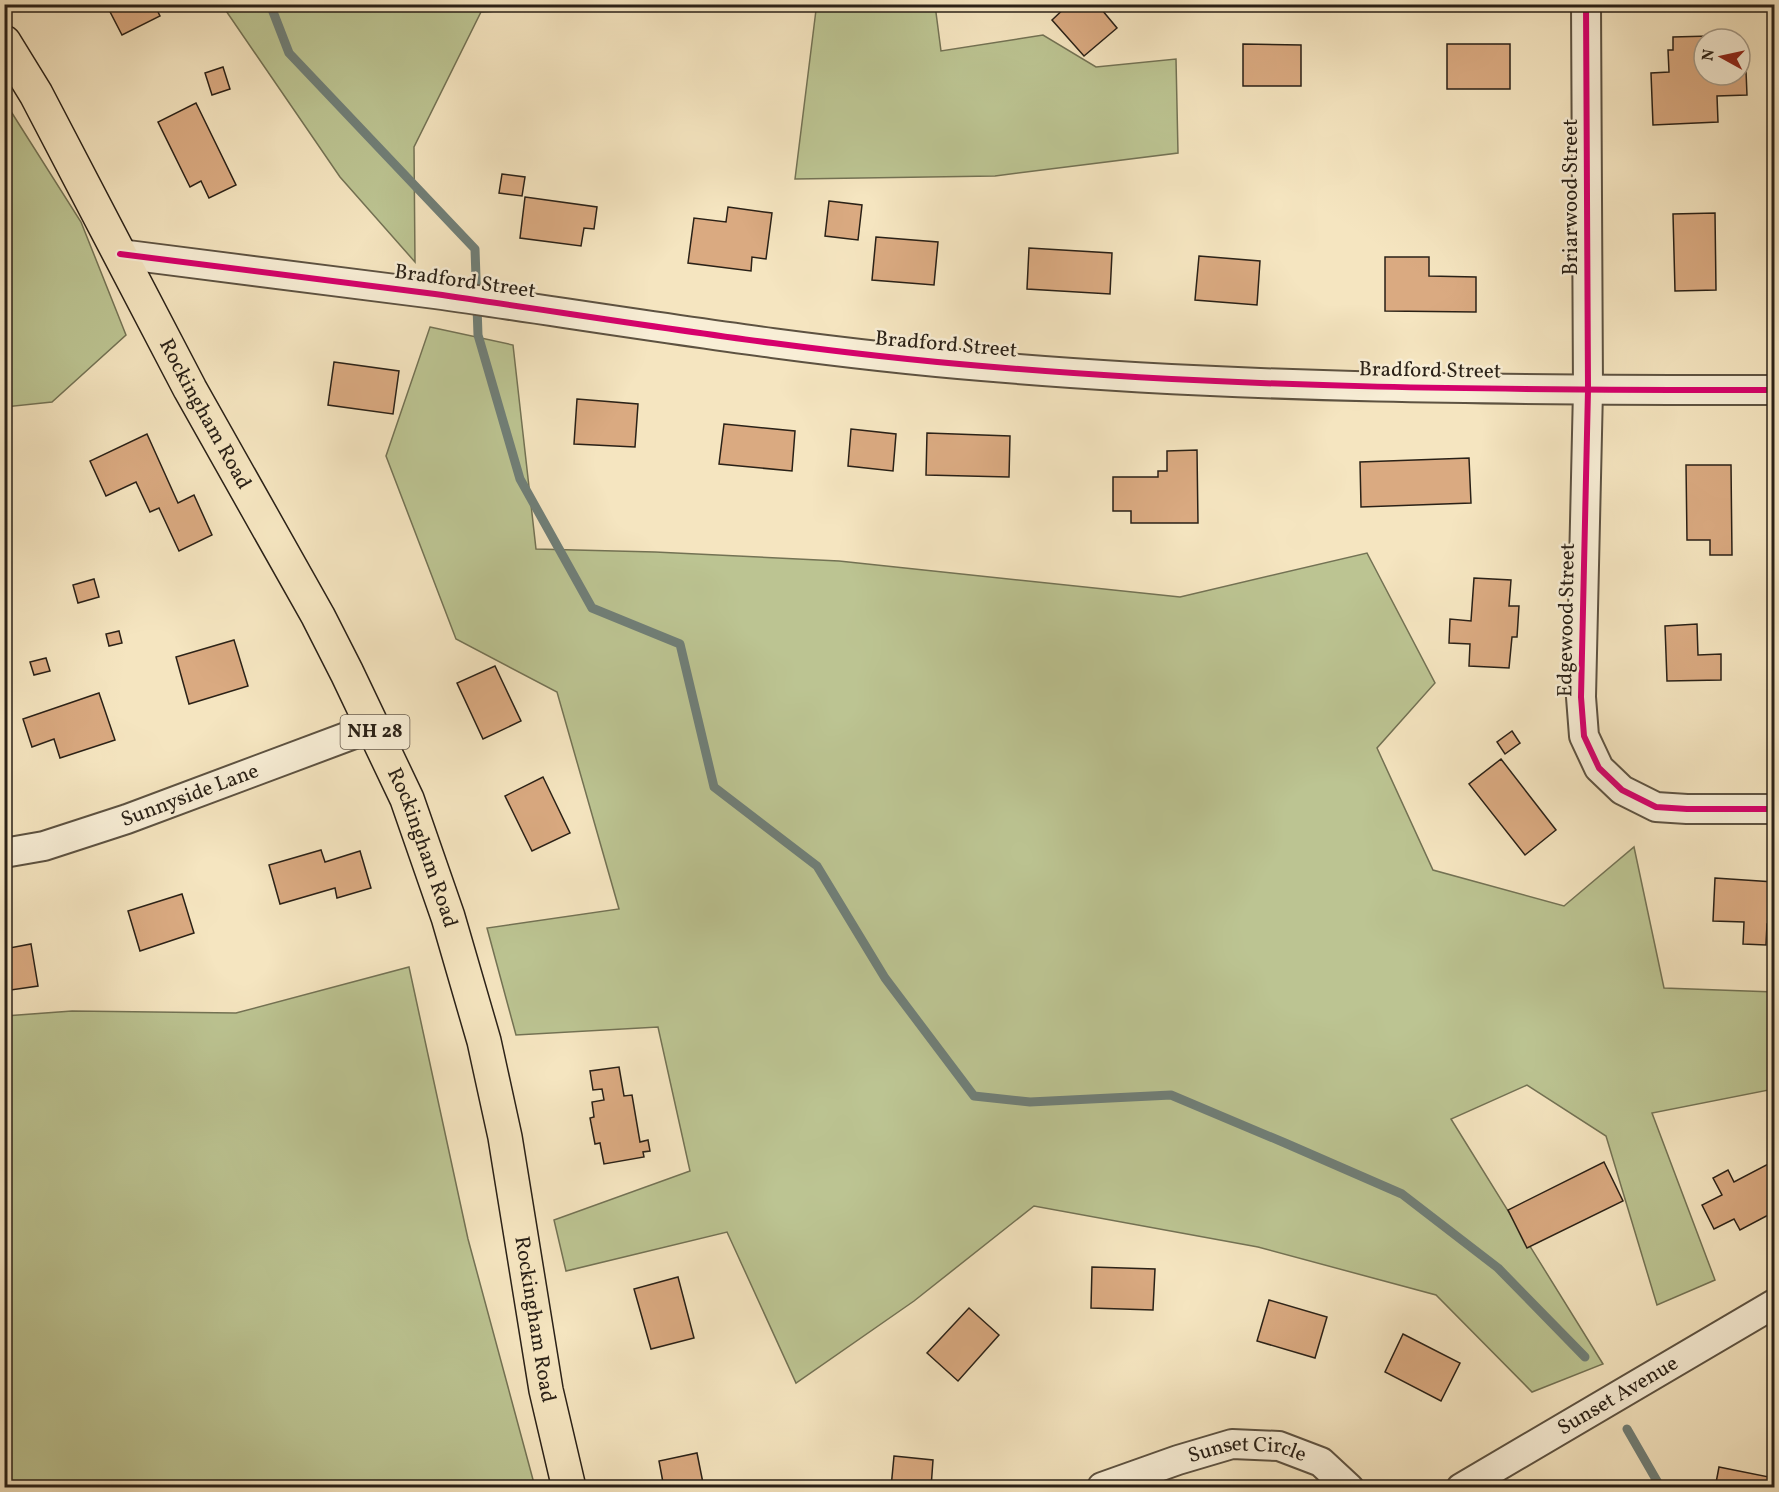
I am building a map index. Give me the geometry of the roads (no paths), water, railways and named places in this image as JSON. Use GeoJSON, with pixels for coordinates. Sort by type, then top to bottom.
{"type":"FeatureCollection","features":[{"type":"Feature","properties":{"kind":"main road","name":"Rockingham Road"},"geometry":{"type":"LineString","coordinates":[[4,42],[36,94],[190,389],[318,616],[407,799],[448,917],[484,1041],[505,1137],[546,1390],[569,1488]]}},
{"type":"Feature","properties":{"kind":"street","name":"Briarwood Street"},"geometry":{"type":"LineString","coordinates":[[1586,4],[1588,390]]}},
{"type":"Feature","properties":{"kind":"street","name":"Bradford Street"},"geometry":{"type":"LineString","coordinates":[[120,254],[435,294],[840,352],[986,367],[1298,386],[1774,390]]}},
{"type":"Feature","properties":{"kind":"street","name":"Edgewood Street"},"geometry":{"type":"LineString","coordinates":[[1588,390],[1581,697],[1584,736],[1599,768],[1622,790],[1656,807],[1774,809]]}},
{"type":"Feature","properties":{"kind":"street","name":"Sunnyside Lane"},"geometry":{"type":"LineString","coordinates":[[4,854],[44,846],[127,819],[373,727]]}},
{"type":"Feature","properties":{"kind":"street","name":"Sunset Avenue"},"geometry":{"type":"LineString","coordinates":[[1461,1488],[1774,1304]]}},
{"type":"Feature","properties":{"kind":"street","name":"Sunset Circle"},"geometry":{"type":"LineString","coordinates":[[1102,1487],[1232,1444],[1279,1446],[1321,1462],[1349,1488]]}},
{"type":"Feature","properties":{"kind":"waterway"},"geometry":{"type":"LineString","coordinates":[[270,4],[289,53],[475,249],[478,335],[520,479],[592,608],[680,644],[714,787],[817,866],[885,978],[974,1096],[1030,1102],[1171,1095],[1285,1143],[1402,1194],[1498,1268],[1585,1357]]}},
{"type":"Feature","properties":{"kind":"waterway"},"geometry":{"type":"LineString","coordinates":[[1627,1429],[1661,1488]]}}]}
